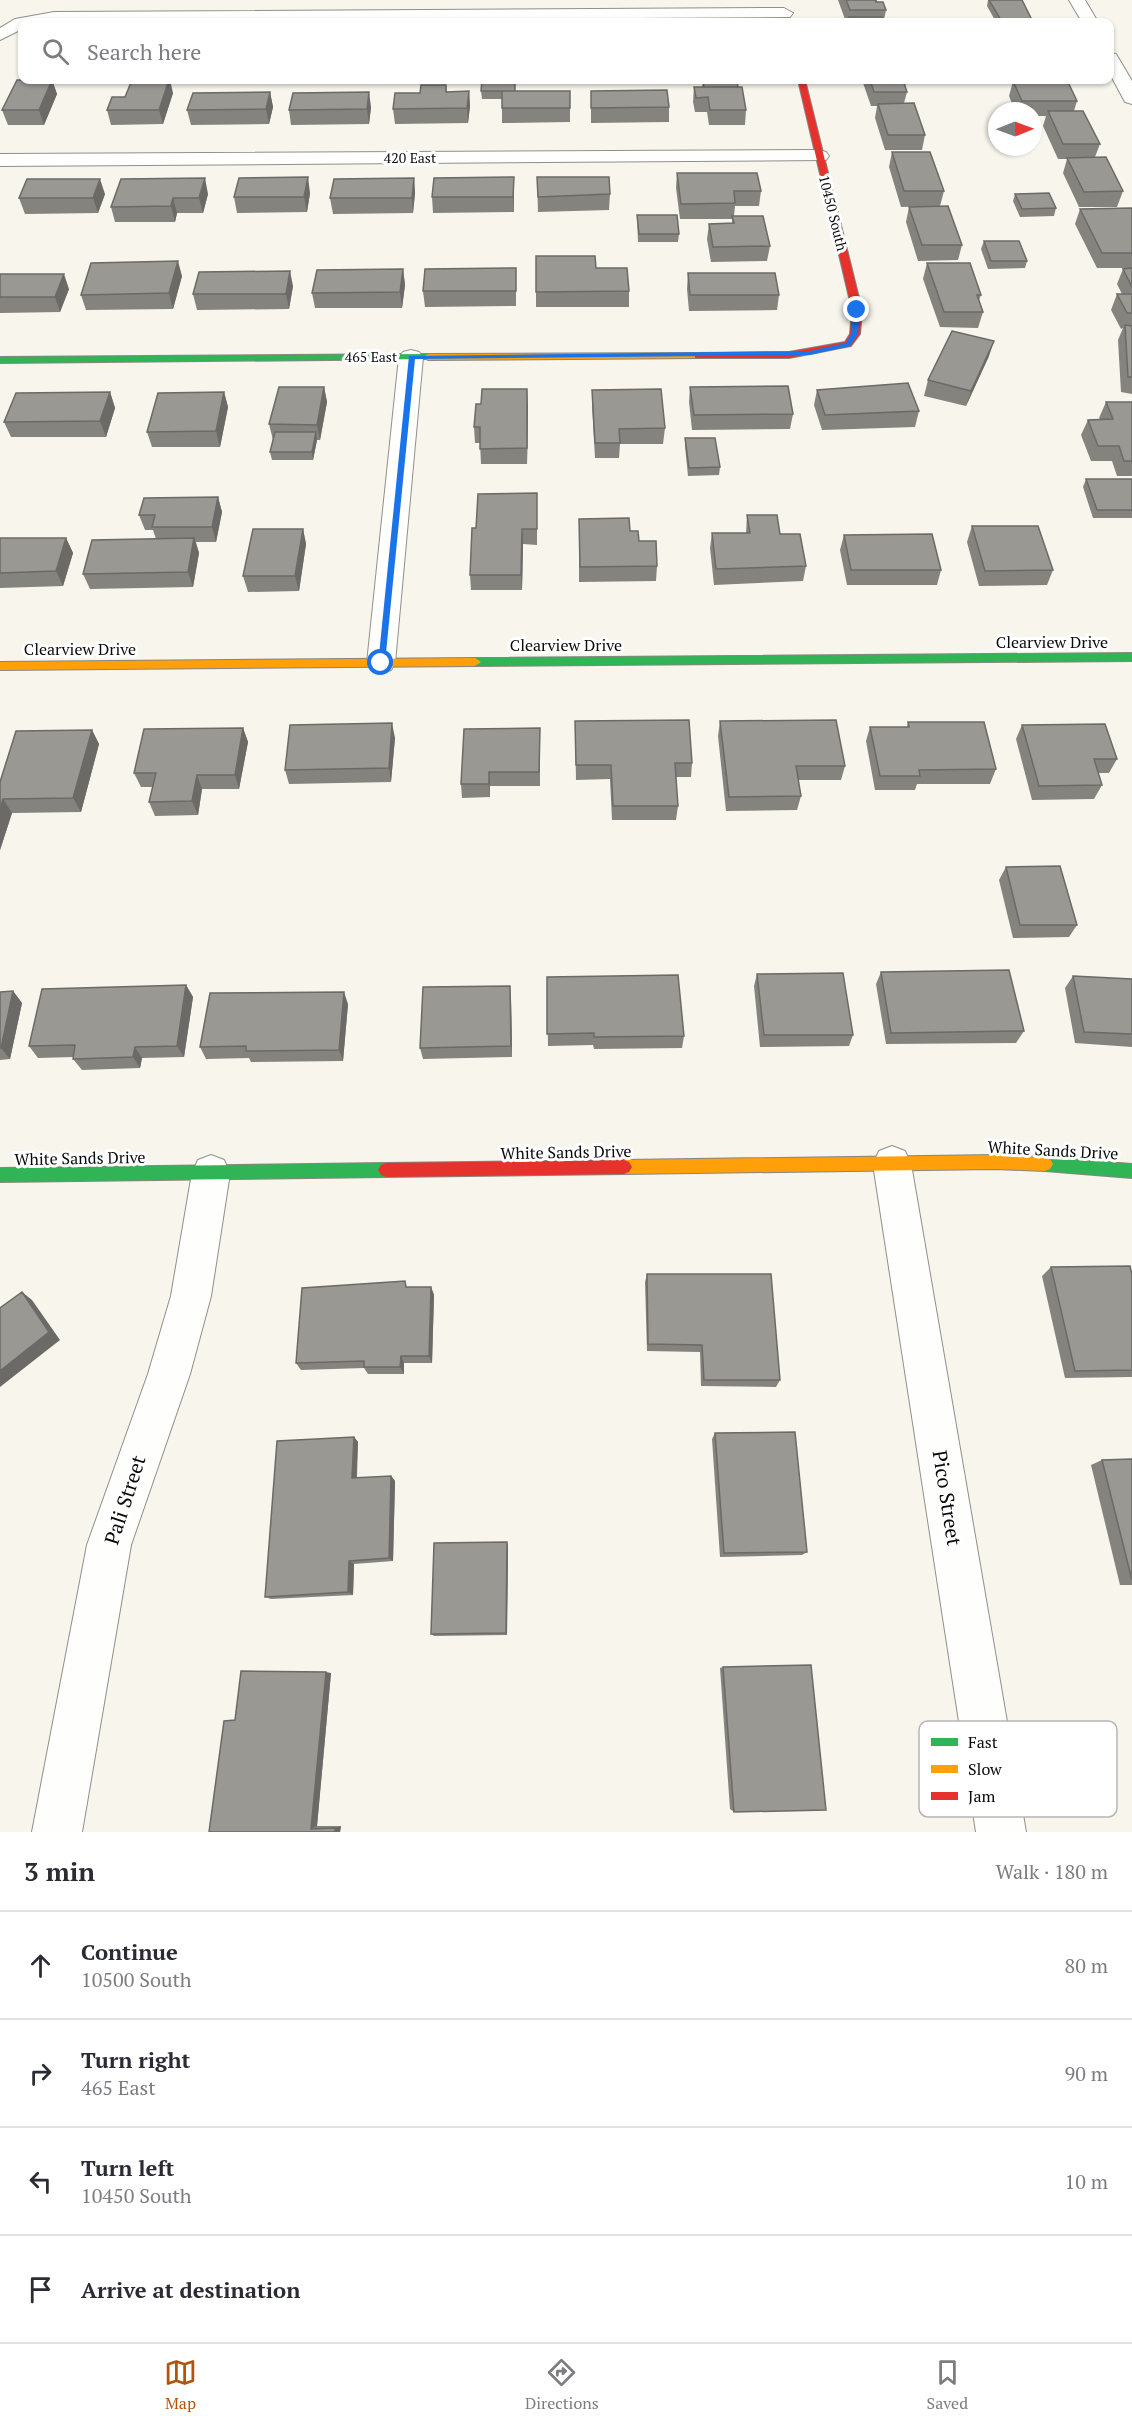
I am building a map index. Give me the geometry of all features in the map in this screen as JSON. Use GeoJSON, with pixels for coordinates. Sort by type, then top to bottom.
{"type":"FeatureCollection","features":[{"type":"Feature","properties":{"kind":"street"},"geometry":{"type":"LineString","coordinates":[[1077,0],[1088,18]]}},
{"type":"Feature","properties":{"kind":"street"},"geometry":{"type":"LineString","coordinates":[[48,18],[784,12]]}},
{"type":"Feature","properties":{"kind":"street"},"geometry":{"type":"LineString","coordinates":[[0,35],[18,25]]}},
{"type":"Feature","properties":{"kind":"street"},"geometry":{"type":"LineString","coordinates":[[1114,65],[1132,98]]}},
{"type":"Feature","properties":{"kind":"street","name":"10450 South"},"geometry":{"type":"LineString","coordinates":[[802,84],[857,310],[855,334],[848,344]]}},
{"type":"Feature","properties":{"kind":"street","name":"420 East"},"geometry":{"type":"LineString","coordinates":[[0,160],[819,156]]}},
{"type":"Feature","properties":{"kind":"street","name":"465 East"},"geometry":{"type":"LineString","coordinates":[[0,360],[789,355],[830,350],[848,344]]}},
{"type":"Feature","properties":{"kind":"street"},"geometry":{"type":"LineString","coordinates":[[381,663],[411,357]]}},
{"type":"Feature","properties":{"kind":"street","name":"Clearview Drive"},"geometry":{"type":"LineString","coordinates":[[0,666],[1132,657]]}},
{"type":"Feature","properties":{"kind":"street","name":"White Sands Drive"},"geometry":{"type":"LineString","coordinates":[[0,1175],[996,1162],[1087,1166],[1132,1172]]}},
{"type":"Feature","properties":{"kind":"street","name":"Pico Street"},"geometry":{"type":"LineString","coordinates":[[892,1164],[984,1721]]}},
{"type":"Feature","properties":{"kind":"street","name":"Pali Street"},"geometry":{"type":"LineString","coordinates":[[57,1832],[109,1545],[169,1374],[191,1296],[211,1173]]}},
{"type":"Feature","properties":{"kind":"street","name":"Pico Street"},"geometry":{"type":"LineString","coordinates":[[1000,1817],[1002,1832]]}},
{"type":"Feature","properties":{"kind":"building"},"geometry":{"type":"Polygon","coordinates":[[[846,0],[883,2],[886,10],[850,10],[846,0]]]}},
{"type":"Feature","properties":{"kind":"building"},"geometry":{"type":"Polygon","coordinates":[[[989,0],[1022,0],[1031,18],[1000,18],[989,0]]]}},
{"type":"Feature","properties":{"kind":"building"},"geometry":{"type":"Polygon","coordinates":[[[849,17],[882,18],[849,18],[849,17]]]}},
{"type":"Feature","properties":{"kind":"building"},"geometry":{"type":"Polygon","coordinates":[[[17,80],[18,84],[50,84],[39,110],[2,110],[17,80]]]}},
{"type":"Feature","properties":{"kind":"building"},"geometry":{"type":"Polygon","coordinates":[[[130,84],[168,84],[159,110],[107,110],[112,97],[125,97],[130,84]]]}},
{"type":"Feature","properties":{"kind":"building"},"geometry":{"type":"Polygon","coordinates":[[[482,84],[515,84],[515,91],[481,91],[482,84]]]}},
{"type":"Feature","properties":{"kind":"building"},"geometry":{"type":"Polygon","coordinates":[[[704,84],[738,84],[738,87],[704,87],[704,84]]]}},
{"type":"Feature","properties":{"kind":"building"},"geometry":{"type":"Polygon","coordinates":[[[871,84],[904,84],[907,92],[874,92],[871,84]]]}},
{"type":"Feature","properties":{"kind":"building"},"geometry":{"type":"Polygon","coordinates":[[[1014,84],[1069,84],[1077,101],[1022,101],[1014,84]]]}},
{"type":"Feature","properties":{"kind":"building"},"geometry":{"type":"Polygon","coordinates":[[[421,85],[446,85],[446,92],[469,91],[467,108],[393,109],[395,93],[420,93],[421,85]]]}},
{"type":"Feature","properties":{"kind":"building"},"geometry":{"type":"Polygon","coordinates":[[[694,87],[742,87],[746,110],[710,110],[708,97],[696,98],[694,87]]]}},
{"type":"Feature","properties":{"kind":"building"},"geometry":{"type":"Polygon","coordinates":[[[667,90],[669,107],[591,108],[591,91],[667,90]]]}},
{"type":"Feature","properties":{"kind":"building"},"geometry":{"type":"Polygon","coordinates":[[[502,91],[570,91],[570,108],[502,108],[502,91]]]}},
{"type":"Feature","properties":{"kind":"building"},"geometry":{"type":"Polygon","coordinates":[[[270,92],[266,109],[187,110],[193,93],[270,92]]]}},
{"type":"Feature","properties":{"kind":"building"},"geometry":{"type":"Polygon","coordinates":[[[369,92],[367,109],[289,110],[293,93],[369,92]]]}},
{"type":"Feature","properties":{"kind":"building"},"geometry":{"type":"Polygon","coordinates":[[[914,103],[925,135],[888,135],[878,104],[914,103]]]}},
{"type":"Feature","properties":{"kind":"building"},"geometry":{"type":"Polygon","coordinates":[[[1048,111],[1083,111],[1100,144],[1063,144],[1048,111]]]}},
{"type":"Feature","properties":{"kind":"building"},"geometry":{"type":"Polygon","coordinates":[[[892,152],[930,152],[944,191],[904,191],[892,152]]]}},
{"type":"Feature","properties":{"kind":"building"},"geometry":{"type":"Polygon","coordinates":[[[1106,157],[1123,191],[1084,192],[1067,158],[1106,157]]]}},
{"type":"Feature","properties":{"kind":"building"},"geometry":{"type":"Polygon","coordinates":[[[677,173],[757,173],[761,191],[734,191],[735,203],[681,204],[677,173]]]}},
{"type":"Feature","properties":{"kind":"building"},"geometry":{"type":"Polygon","coordinates":[[[308,177],[304,197],[234,197],[239,178],[308,177]]]}},
{"type":"Feature","properties":{"kind":"building"},"geometry":{"type":"Polygon","coordinates":[[[514,177],[513,197],[432,197],[434,178],[514,177]]]}},
{"type":"Feature","properties":{"kind":"building"},"geometry":{"type":"Polygon","coordinates":[[[537,177],[609,177],[610,194],[538,197],[537,177]]]}},
{"type":"Feature","properties":{"kind":"building"},"geometry":{"type":"Polygon","coordinates":[[[205,178],[199,198],[173,198],[171,206],[111,207],[121,179],[205,178]]]}},
{"type":"Feature","properties":{"kind":"building"},"geometry":{"type":"Polygon","coordinates":[[[414,178],[412,198],[330,198],[334,179],[414,178]]]}},
{"type":"Feature","properties":{"kind":"building"},"geometry":{"type":"Polygon","coordinates":[[[27,179],[100,179],[93,198],[19,198],[27,179]]]}},
{"type":"Feature","properties":{"kind":"building"},"geometry":{"type":"Polygon","coordinates":[[[1049,193],[1056,208],[1022,209],[1015,194],[1049,193]]]}},
{"type":"Feature","properties":{"kind":"building"},"geometry":{"type":"Polygon","coordinates":[[[948,206],[962,245],[922,245],[909,207],[948,206]]]}},
{"type":"Feature","properties":{"kind":"building"},"geometry":{"type":"Polygon","coordinates":[[[1132,208],[1132,253],[1102,253],[1080,209],[1132,208]]]}},
{"type":"Feature","properties":{"kind":"building"},"geometry":{"type":"Polygon","coordinates":[[[637,215],[677,215],[679,234],[639,234],[637,215]]]}},
{"type":"Feature","properties":{"kind":"building"},"geometry":{"type":"Polygon","coordinates":[[[732,216],[763,216],[770,246],[713,247],[709,224],[734,223],[732,216]]]}},
{"type":"Feature","properties":{"kind":"building"},"geometry":{"type":"Polygon","coordinates":[[[984,241],[1019,241],[1027,261],[991,261],[984,241]]]}},
{"type":"Feature","properties":{"kind":"building"},"geometry":{"type":"Polygon","coordinates":[[[536,256],[595,256],[596,268],[627,268],[629,291],[536,292],[536,256]]]}},
{"type":"Feature","properties":{"kind":"building"},"geometry":{"type":"Polygon","coordinates":[[[178,261],[169,293],[81,295],[91,263],[178,261]]]}},
{"type":"Feature","properties":{"kind":"building"},"geometry":{"type":"Polygon","coordinates":[[[927,263],[970,263],[981,295],[977,295],[983,312],[944,312],[927,263]]]}},
{"type":"Feature","properties":{"kind":"building"},"geometry":{"type":"Polygon","coordinates":[[[516,268],[516,291],[423,291],[425,269],[516,268]]]}},
{"type":"Feature","properties":{"kind":"building"},"geometry":{"type":"Polygon","coordinates":[[[1132,268],[1132,287],[1123,269],[1132,268]]]}},
{"type":"Feature","properties":{"kind":"building"},"geometry":{"type":"Polygon","coordinates":[[[403,269],[400,292],[312,293],[317,270],[403,269]]]}},
{"type":"Feature","properties":{"kind":"building"},"geometry":{"type":"Polygon","coordinates":[[[290,271],[286,294],[193,294],[199,272],[290,271]]]}},
{"type":"Feature","properties":{"kind":"building"},"geometry":{"type":"Polygon","coordinates":[[[688,273],[775,273],[779,295],[690,295],[688,273]]]}},
{"type":"Feature","properties":{"kind":"building"},"geometry":{"type":"Polygon","coordinates":[[[0,274],[64,274],[55,297],[0,297],[0,274]]]}},
{"type":"Feature","properties":{"kind":"building"},"geometry":{"type":"Polygon","coordinates":[[[1117,294],[1132,294],[1132,313],[1127,313],[1117,294]]]}},
{"type":"Feature","properties":{"kind":"building"},"geometry":{"type":"Polygon","coordinates":[[[1125,325],[1132,326],[1132,377],[1128,377],[1125,325]]]}},
{"type":"Feature","properties":{"kind":"building"},"geometry":{"type":"Polygon","coordinates":[[[952,331],[994,341],[971,391],[928,380],[952,331]]]}},
{"type":"Feature","properties":{"kind":"building"},"geometry":{"type":"Polygon","coordinates":[[[908,383],[919,411],[825,415],[817,390],[908,383]]]}},
{"type":"Feature","properties":{"kind":"building"},"geometry":{"type":"Polygon","coordinates":[[[788,386],[793,414],[694,415],[690,387],[788,386]]]}},
{"type":"Feature","properties":{"kind":"building"},"geometry":{"type":"Polygon","coordinates":[[[279,387],[324,387],[317,425],[269,424],[279,387]]]}},
{"type":"Feature","properties":{"kind":"building"},"geometry":{"type":"Polygon","coordinates":[[[482,389],[527,389],[527,448],[480,449],[480,427],[474,427],[476,404],[481,404],[482,389]]]}},
{"type":"Feature","properties":{"kind":"building"},"geometry":{"type":"Polygon","coordinates":[[[661,389],[665,428],[619,429],[620,443],[595,443],[592,390],[661,389]]]}},
{"type":"Feature","properties":{"kind":"building"},"geometry":{"type":"Polygon","coordinates":[[[110,392],[100,421],[4,422],[16,393],[110,392]]]}},
{"type":"Feature","properties":{"kind":"building"},"geometry":{"type":"Polygon","coordinates":[[[224,392],[216,431],[147,432],[158,393],[224,392]]]}},
{"type":"Feature","properties":{"kind":"building"},"geometry":{"type":"Polygon","coordinates":[[[1106,402],[1132,402],[1132,461],[1124,461],[1119,446],[1098,446],[1088,420],[1113,419],[1106,402]]]}},
{"type":"Feature","properties":{"kind":"building"},"geometry":{"type":"Polygon","coordinates":[[[275,432],[316,432],[312,452],[270,452],[275,432]]]}},
{"type":"Feature","properties":{"kind":"building"},"geometry":{"type":"Polygon","coordinates":[[[685,438],[715,438],[720,467],[689,468],[685,438]]]}},
{"type":"Feature","properties":{"kind":"building"},"geometry":{"type":"Polygon","coordinates":[[[1086,479],[1132,479],[1132,510],[1097,510],[1086,479]]]}},
{"type":"Feature","properties":{"kind":"building"},"geometry":{"type":"Polygon","coordinates":[[[537,493],[537,529],[522,529],[521,575],[470,575],[472,528],[476,528],[478,494],[537,493]]]}},
{"type":"Feature","properties":{"kind":"building"},"geometry":{"type":"Polygon","coordinates":[[[218,497],[212,527],[152,527],[155,515],[139,515],[144,498],[218,497]]]}},
{"type":"Feature","properties":{"kind":"building"},"geometry":{"type":"Polygon","coordinates":[[[747,515],[777,515],[780,534],[800,534],[806,566],[716,569],[712,533],[750,533],[747,515]]]}},
{"type":"Feature","properties":{"kind":"building"},"geometry":{"type":"Polygon","coordinates":[[[629,518],[630,531],[638,531],[639,541],[656,541],[657,566],[580,567],[579,519],[629,518]]]}},
{"type":"Feature","properties":{"kind":"building"},"geometry":{"type":"Polygon","coordinates":[[[972,526],[1038,526],[1053,570],[985,571],[972,526]]]}},
{"type":"Feature","properties":{"kind":"building"},"geometry":{"type":"Polygon","coordinates":[[[253,529],[303,529],[295,576],[243,576],[253,529]]]}},
{"type":"Feature","properties":{"kind":"building"},"geometry":{"type":"Polygon","coordinates":[[[932,534],[941,570],[851,570],[844,535],[932,534]]]}},
{"type":"Feature","properties":{"kind":"building"},"geometry":{"type":"Polygon","coordinates":[[[0,538],[66,538],[56,571],[0,573],[0,538]]]}},
{"type":"Feature","properties":{"kind":"building"},"geometry":{"type":"Polygon","coordinates":[[[194,538],[188,572],[83,574],[92,540],[194,538]]]}},
{"type":"Feature","properties":{"kind":"building"},"geometry":{"type":"Polygon","coordinates":[[[689,720],[692,763],[675,763],[678,806],[613,806],[611,765],[576,765],[575,721],[689,720]]]}},
{"type":"Feature","properties":{"kind":"building"},"geometry":{"type":"Polygon","coordinates":[[[836,720],[845,766],[796,766],[801,796],[729,797],[720,721],[836,720]]]}},
{"type":"Feature","properties":{"kind":"building"},"geometry":{"type":"Polygon","coordinates":[[[908,722],[984,722],[996,769],[919,770],[920,776],[880,776],[870,727],[909,727],[908,722]]]}},
{"type":"Feature","properties":{"kind":"building"},"geometry":{"type":"Polygon","coordinates":[[[392,723],[389,768],[285,770],[290,725],[392,723]]]}},
{"type":"Feature","properties":{"kind":"building"},"geometry":{"type":"Polygon","coordinates":[[[1105,724],[1117,759],[1094,759],[1102,785],[1039,786],[1022,725],[1105,724]]]}},
{"type":"Feature","properties":{"kind":"building"},"geometry":{"type":"Polygon","coordinates":[[[243,728],[235,775],[197,775],[192,801],[149,802],[156,773],[134,773],[144,729],[243,728]]]}},
{"type":"Feature","properties":{"kind":"building"},"geometry":{"type":"Polygon","coordinates":[[[540,728],[539,772],[489,772],[489,784],[461,784],[464,729],[540,728]]]}},
{"type":"Feature","properties":{"kind":"building"},"geometry":{"type":"Polygon","coordinates":[[[92,730],[73,798],[3,799],[0,809],[0,782],[16,731],[92,730]]]}},
{"type":"Feature","properties":{"kind":"building"},"geometry":{"type":"Polygon","coordinates":[[[1060,866],[1077,925],[1020,925],[1006,867],[1060,866]]]}},
{"type":"Feature","properties":{"kind":"building"},"geometry":{"type":"Polygon","coordinates":[[[1009,970],[1024,1031],[891,1033],[881,972],[1009,970]]]}},
{"type":"Feature","properties":{"kind":"building"},"geometry":{"type":"Polygon","coordinates":[[[843,973],[853,1035],[764,1035],[757,974],[843,973]]]}},
{"type":"Feature","properties":{"kind":"building"},"geometry":{"type":"Polygon","coordinates":[[[678,975],[684,1036],[594,1037],[594,1033],[547,1034],[547,977],[678,975]]]}},
{"type":"Feature","properties":{"kind":"building"},"geometry":{"type":"Polygon","coordinates":[[[1073,976],[1132,979],[1132,1034],[1084,1032],[1073,976]]]}},
{"type":"Feature","properties":{"kind":"building"},"geometry":{"type":"Polygon","coordinates":[[[186,985],[177,1046],[135,1047],[133,1057],[73,1059],[75,1045],[29,1046],[42,989],[186,985]]]}},
{"type":"Feature","properties":{"kind":"building"},"geometry":{"type":"Polygon","coordinates":[[[510,986],[511,1046],[420,1048],[423,987],[510,986]]]}},
{"type":"Feature","properties":{"kind":"building"},"geometry":{"type":"Polygon","coordinates":[[[13,991],[1,1048],[0,1048],[0,992],[13,991]]]}},
{"type":"Feature","properties":{"kind":"building"},"geometry":{"type":"Polygon","coordinates":[[[344,992],[339,1050],[246,1051],[246,1046],[200,1047],[210,993],[344,992]]]}},
{"type":"Feature","properties":{"kind":"building"},"geometry":{"type":"Polygon","coordinates":[[[1130,1266],[1132,1275],[1132,1370],[1075,1371],[1051,1267],[1130,1266]]]}},
{"type":"Feature","properties":{"kind":"building"},"geometry":{"type":"Polygon","coordinates":[[[647,1274],[771,1274],[780,1380],[704,1380],[702,1345],[648,1344],[647,1274]]]}},
{"type":"Feature","properties":{"kind":"building"},"geometry":{"type":"Polygon","coordinates":[[[405,1281],[406,1287],[431,1287],[429,1356],[401,1356],[400,1367],[364,1367],[364,1361],[296,1363],[302,1288],[405,1281]]]}},
{"type":"Feature","properties":{"kind":"building"},"geometry":{"type":"Polygon","coordinates":[[[22,1292],[49,1332],[0,1371],[0,1308],[22,1292]]]}},
{"type":"Feature","properties":{"kind":"building"},"geometry":{"type":"Polygon","coordinates":[[[795,1432],[807,1552],[724,1553],[715,1433],[795,1432]]]}},
{"type":"Feature","properties":{"kind":"building"},"geometry":{"type":"Polygon","coordinates":[[[354,1437],[352,1478],[391,1476],[389,1558],[349,1561],[348,1592],[265,1597],[277,1441],[354,1437]]]}},
{"type":"Feature","properties":{"kind":"building"},"geometry":{"type":"Polygon","coordinates":[[[1132,1459],[1132,1580],[1102,1460],[1132,1459]]]}},
{"type":"Feature","properties":{"kind":"building"},"geometry":{"type":"Polygon","coordinates":[[[507,1542],[506,1633],[431,1634],[434,1543],[507,1542]]]}},
{"type":"Feature","properties":{"kind":"building"},"geometry":{"type":"Polygon","coordinates":[[[811,1665],[826,1810],[734,1812],[723,1667],[811,1665]]]}},
{"type":"Feature","properties":{"kind":"building"},"geometry":{"type":"Polygon","coordinates":[[[241,1671],[326,1672],[311,1829],[335,1828],[335,1832],[209,1832],[224,1721],[235,1720],[241,1671]]]}},
{"type":"Feature","properties":{"kind":"traffic: fast"},"geometry":{"type":"LineString","coordinates":[[0,360],[428,357]]}},
{"type":"Feature","properties":{"kind":"traffic: fast"},"geometry":{"type":"LineString","coordinates":[[475,662],[1132,657]]}},
{"type":"Feature","properties":{"kind":"traffic: fast"},"geometry":{"type":"LineString","coordinates":[[1045,1164],[1132,1171]]}},
{"type":"Feature","properties":{"kind":"traffic: fast"},"geometry":{"type":"LineString","coordinates":[[0,1175],[386,1170]]}},
{"type":"Feature","properties":{"kind":"traffic: slow"},"geometry":{"type":"LineString","coordinates":[[428,357],[698,356]]}},
{"type":"Feature","properties":{"kind":"traffic: slow"},"geometry":{"type":"LineString","coordinates":[[0,666],[475,662]]}},
{"type":"Feature","properties":{"kind":"traffic: slow"},"geometry":{"type":"LineString","coordinates":[[624,1167],[996,1162],[1045,1164]]}},
{"type":"Feature","properties":{"kind":"traffic: jam"},"geometry":{"type":"LineString","coordinates":[[698,356],[789,355],[848,344],[855,334],[857,310],[802,84]]}},
{"type":"Feature","properties":{"kind":"traffic: jam"},"geometry":{"type":"LineString","coordinates":[[386,1170],[624,1167]]}},
{"type":"Feature","properties":{"kind":"route"},"geometry":{"type":"LineString","coordinates":[[381,663],[411,357],[810,353],[848,344],[855,334],[858,322],[857,310]]}}]}
